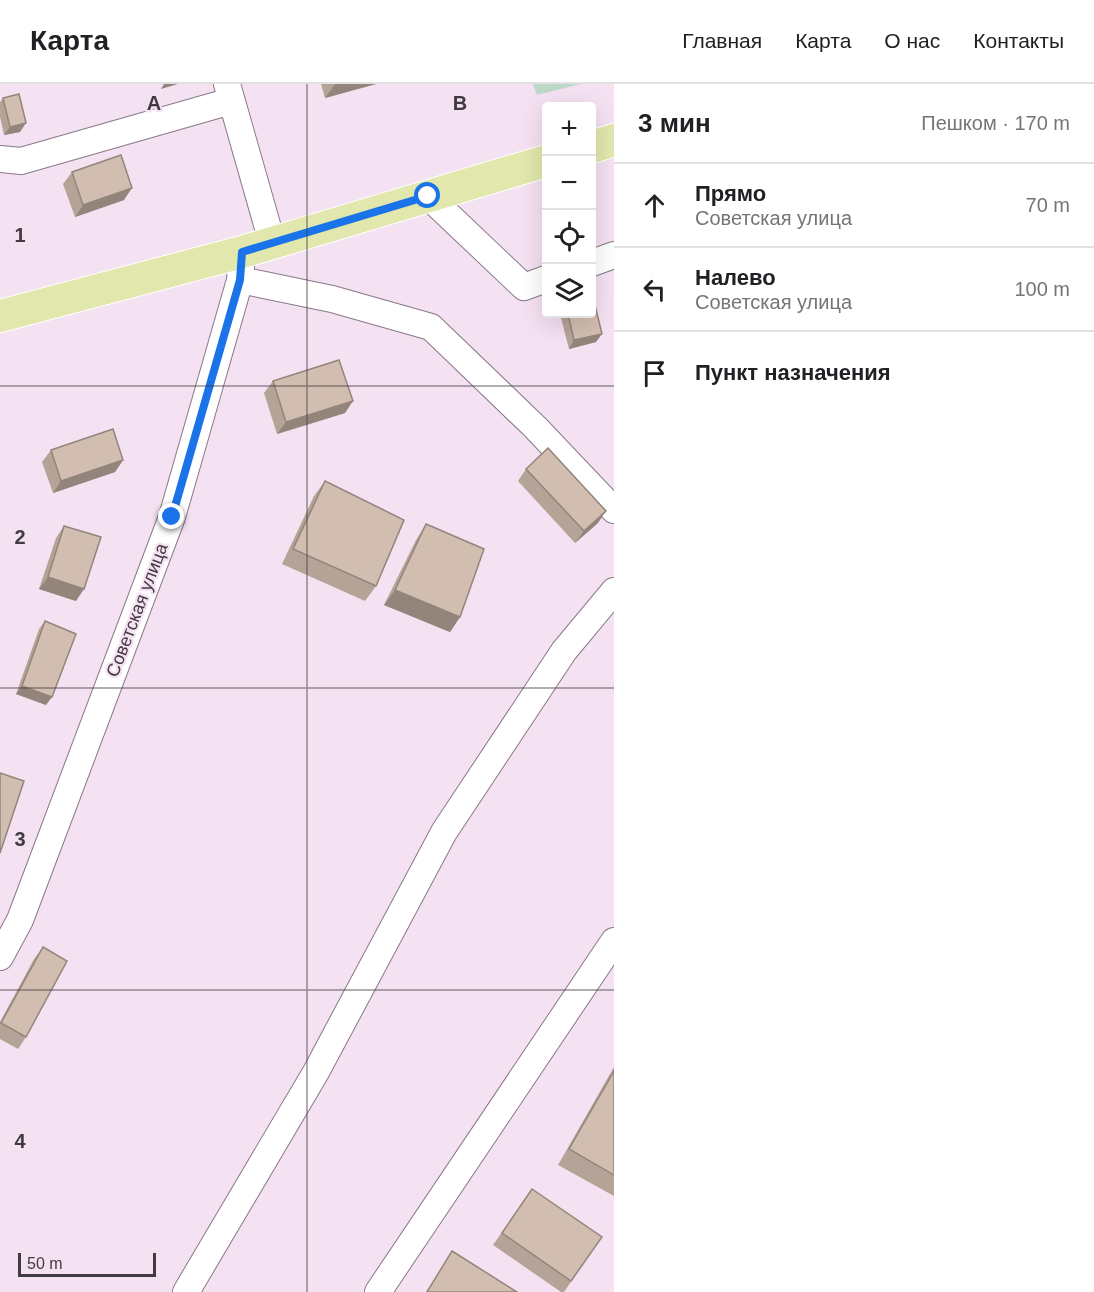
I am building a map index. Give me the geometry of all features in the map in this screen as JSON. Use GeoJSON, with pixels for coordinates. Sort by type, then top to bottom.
{"type":"FeatureCollection","features":[{"type":"Feature","properties":{"kind":"main road"},"geometry":{"type":"LineString","coordinates":[[596,145],[614,140]]}},
{"type":"Feature","properties":{"kind":"main road"},"geometry":{"type":"LineString","coordinates":[[0,316],[241,266],[272,242],[542,161]]}},
{"type":"Feature","properties":{"kind":"street"},"geometry":{"type":"LineString","coordinates":[[0,159],[21,161],[229,92],[272,242]]}},
{"type":"Feature","properties":{"kind":"street"},"geometry":{"type":"LineString","coordinates":[[428,196],[524,287],[542,280]]}},
{"type":"Feature","properties":{"kind":"street"},"geometry":{"type":"LineString","coordinates":[[596,261],[614,255]]}},
{"type":"Feature","properties":{"kind":"street"},"geometry":{"type":"LineString","coordinates":[[241,266],[332,299],[431,327],[535,427],[614,510]]}},
{"type":"Feature","properties":{"kind":"street","name":"Советская улица"},"geometry":{"type":"LineString","coordinates":[[0,957],[20,920],[172,517],[241,266]]}},
{"type":"Feature","properties":{"kind":"street"},"geometry":{"type":"LineString","coordinates":[[186,1292],[316,1072],[444,832],[564,651],[614,591]]}},
{"type":"Feature","properties":{"kind":"street"},"geometry":{"type":"LineString","coordinates":[[378,1292],[614,941]]}},
{"type":"Feature","properties":{"kind":"green space"},"geometry":{"type":"Polygon","coordinates":[[[533,84],[581,84],[537,95],[533,84]]]}},
{"type":"Feature","properties":{"kind":"building"},"geometry":{"type":"Polygon","coordinates":[[[19,94],[26,123],[10,127],[3,98],[19,94]]]}},
{"type":"Feature","properties":{"kind":"building"},"geometry":{"type":"Polygon","coordinates":[[[121,155],[132,188],[83,205],[72,172],[121,155]]]}},
{"type":"Feature","properties":{"kind":"building"},"geometry":{"type":"Polygon","coordinates":[[[596,309],[602,334],[574,340],[569,318],[596,318],[596,309]]]}},
{"type":"Feature","properties":{"kind":"building"},"geometry":{"type":"Polygon","coordinates":[[[339,360],[353,401],[286,422],[273,381],[339,360]]]}},
{"type":"Feature","properties":{"kind":"building"},"geometry":{"type":"Polygon","coordinates":[[[113,429],[123,460],[61,481],[51,450],[113,429]]]}},
{"type":"Feature","properties":{"kind":"building"},"geometry":{"type":"Polygon","coordinates":[[[548,448],[606,511],[584,531],[526,469],[548,448]]]}},
{"type":"Feature","properties":{"kind":"building"},"geometry":{"type":"Polygon","coordinates":[[[325,481],[404,520],[376,586],[293,549],[325,481]]]}},
{"type":"Feature","properties":{"kind":"building"},"geometry":{"type":"Polygon","coordinates":[[[426,524],[484,549],[460,617],[395,590],[426,524]]]}},
{"type":"Feature","properties":{"kind":"building"},"geometry":{"type":"Polygon","coordinates":[[[64,526],[101,537],[84,589],[48,577],[64,526]]]}},
{"type":"Feature","properties":{"kind":"building"},"geometry":{"type":"Polygon","coordinates":[[[45,621],[76,634],[52,697],[22,686],[45,621]]]}},
{"type":"Feature","properties":{"kind":"building"},"geometry":{"type":"Polygon","coordinates":[[[0,773],[24,781],[0,853],[0,773]]]}},
{"type":"Feature","properties":{"kind":"building"},"geometry":{"type":"Polygon","coordinates":[[[43,947],[67,961],[26,1037],[1,1023],[43,947]]]}},
{"type":"Feature","properties":{"kind":"building"},"geometry":{"type":"Polygon","coordinates":[[[614,1071],[614,1175],[569,1149],[614,1071]]]}},
{"type":"Feature","properties":{"kind":"building"},"geometry":{"type":"Polygon","coordinates":[[[532,1189],[602,1237],[571,1281],[502,1233],[532,1189]]]}},
{"type":"Feature","properties":{"kind":"building"},"geometry":{"type":"Polygon","coordinates":[[[452,1251],[517,1292],[427,1292],[452,1251]]]}},
{"type":"Feature","properties":{"kind":"route"},"geometry":{"type":"LineString","coordinates":[[172,517],[240,280],[242,252],[428,196]]}}]}
